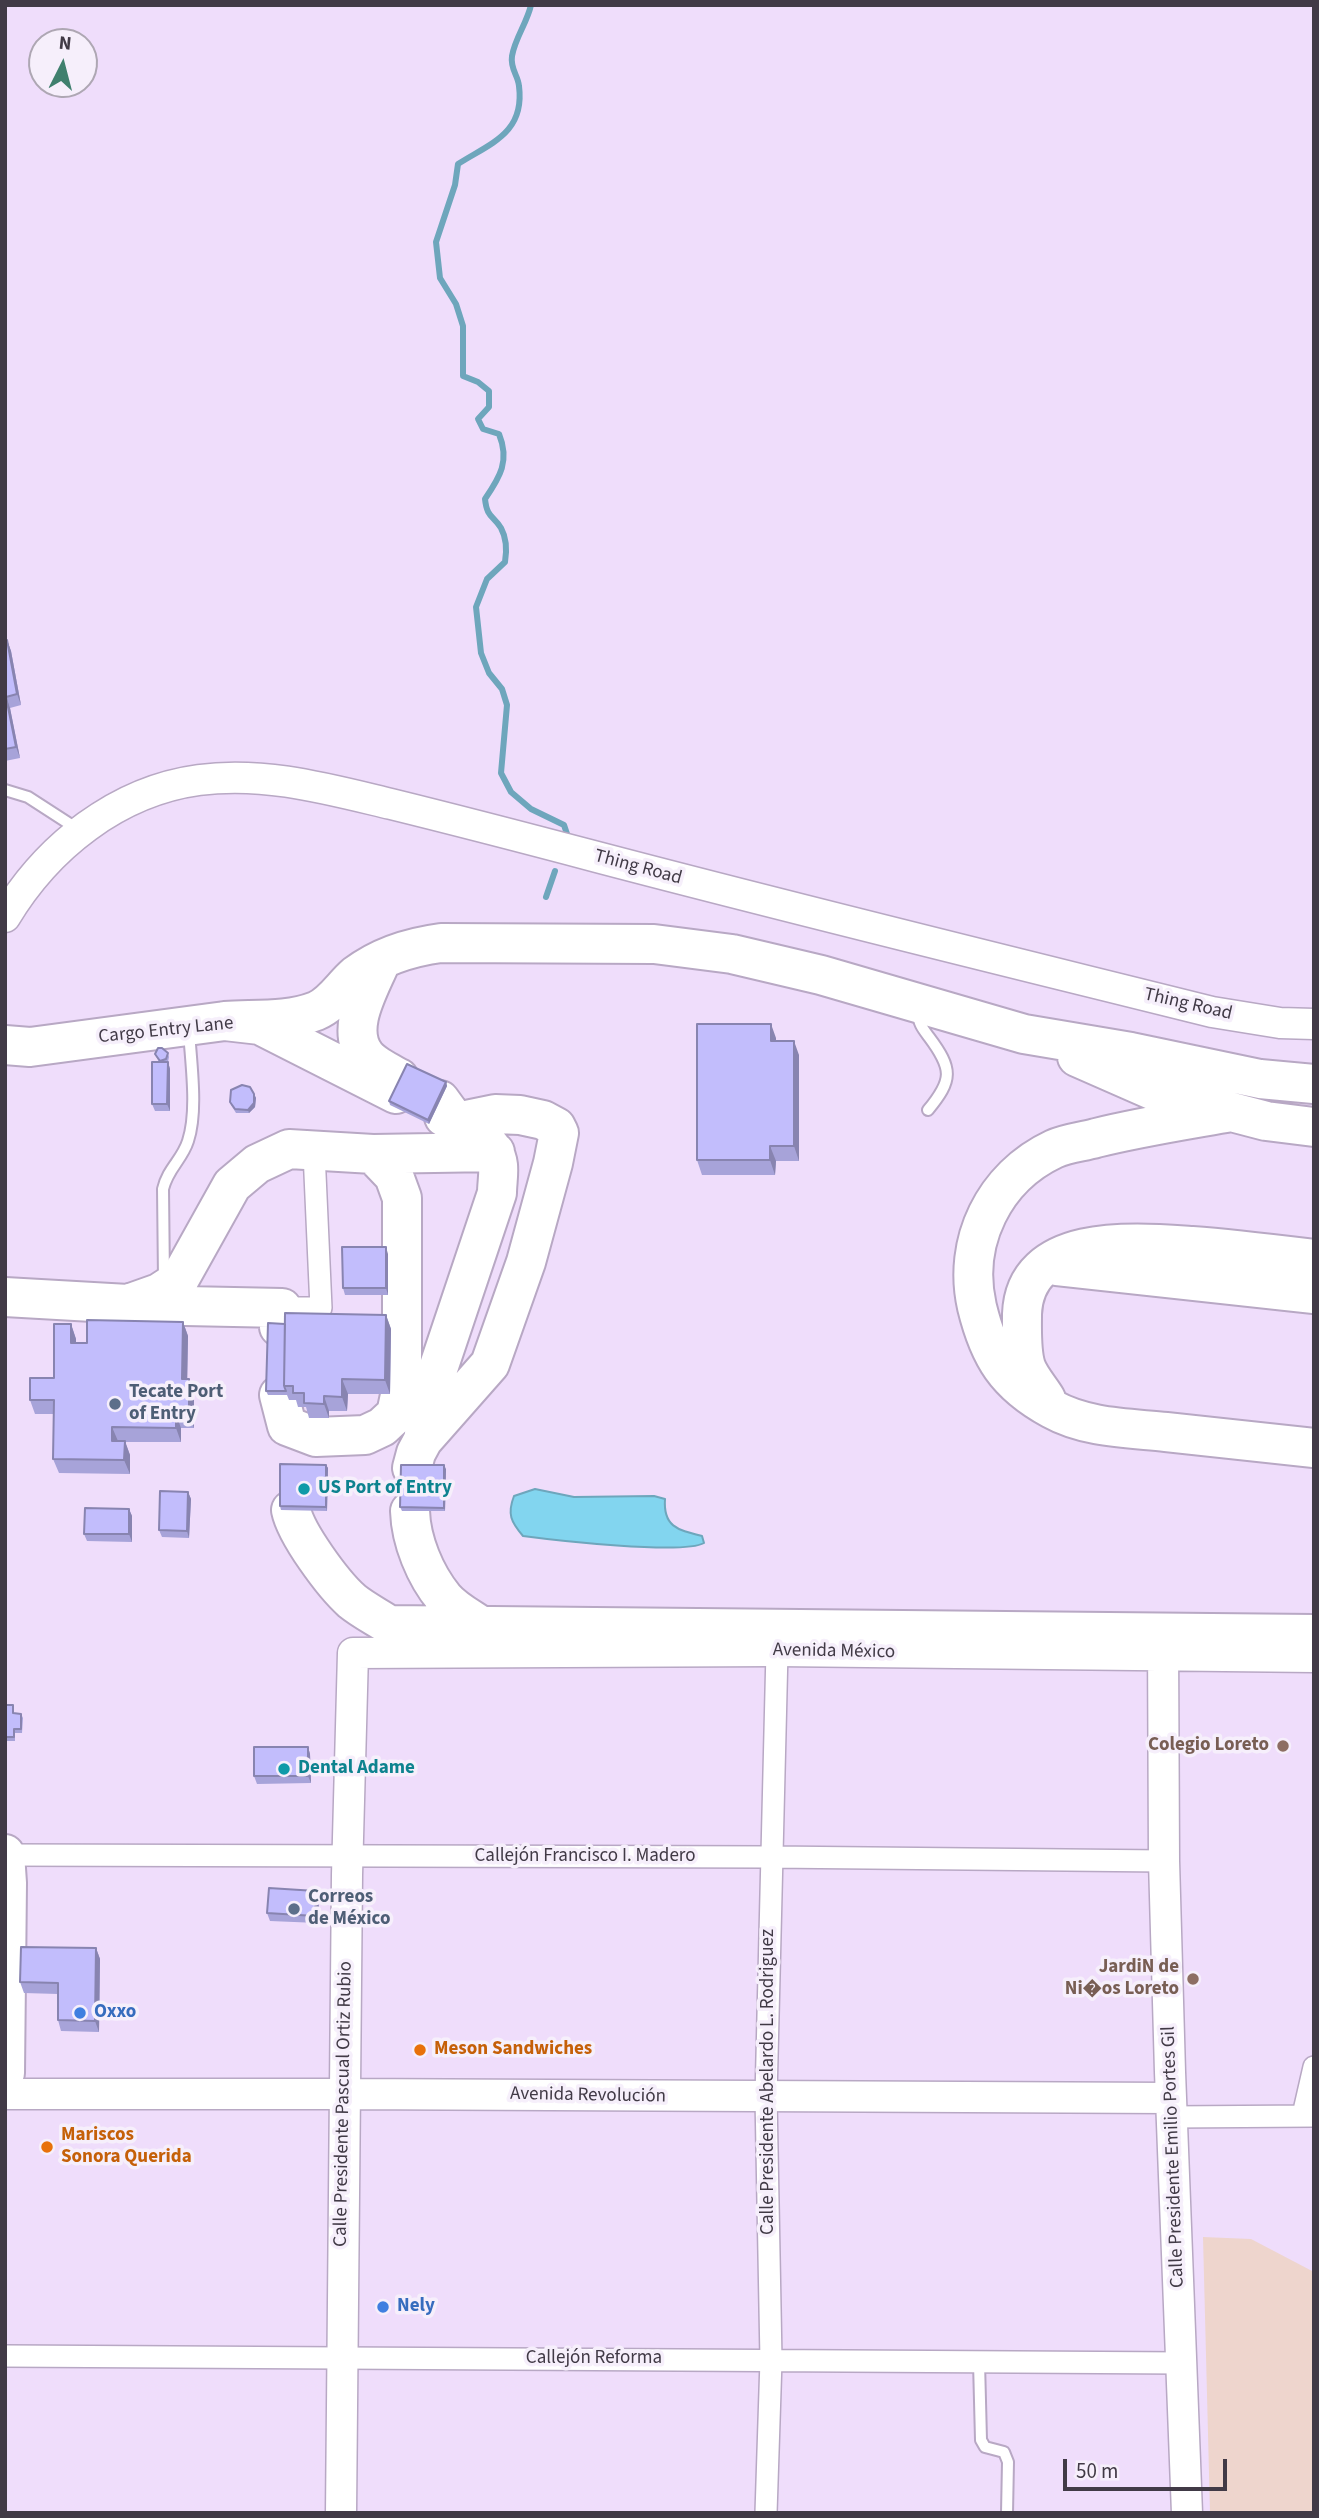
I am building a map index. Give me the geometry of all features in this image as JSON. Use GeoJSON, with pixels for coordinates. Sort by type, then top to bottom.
{"type":"FeatureCollection","features":[{"type":"Feature","properties":{"kind":"highway"},"geometry":{"type":"LineString","coordinates":[[207,1023],[281,1018],[317,1011],[328,1004],[357,975],[410,947],[441,943],[654,944],[732,954],[821,975],[1024,1034],[1130,1052],[1260,1079],[1314,1083]]}},
{"type":"Feature","properties":{"kind":"highway","name":"Cargo Entry Lane"},"geometry":{"type":"LineString","coordinates":[[5,1045],[30,1047],[207,1023],[260,1025],[399,1087],[367,1058],[359,1044],[357,1027],[362,1007],[381,961]]}},
{"type":"Feature","properties":{"kind":"highway"},"geometry":{"type":"LineString","coordinates":[[1024,1034],[1159,1093],[1266,1121],[1314,1127]]}},
{"type":"Feature","properties":{"kind":"highway"},"geometry":{"type":"LineString","coordinates":[[444,1112],[520,1115],[544,1120],[556,1127],[558,1133],[553,1163],[526,1262],[490,1364],[422,1459],[433,1384],[497,1193],[498,1165],[495,1152],[477,1133],[444,1112]]}},
{"type":"Feature","properties":{"kind":"highway"},"geometry":{"type":"LineString","coordinates":[[1231,1112],[1129,1130],[1056,1148],[1030,1163],[1009,1181],[985,1215],[974,1248],[974,1291],[985,1340],[1011,1380],[1053,1410],[1089,1423],[1314,1448]]}},
{"type":"Feature","properties":{"kind":"highway"},"geometry":{"type":"LineString","coordinates":[[128,1304],[164,1290],[179,1280],[232,1185],[257,1164],[289,1150],[373,1154],[495,1152]]}},
{"type":"Feature","properties":{"kind":"highway"},"geometry":{"type":"LineString","coordinates":[[279,1395],[287,1426],[308,1458],[382,1427],[396,1414],[402,1386],[402,1198],[394,1175],[373,1154]]}},
{"type":"Feature","properties":{"kind":"highway"},"geometry":{"type":"LineString","coordinates":[[1053,1410],[1027,1368],[1021,1329],[1022,1304],[1030,1282],[1045,1265],[1084,1247],[1130,1242],[1223,1248],[1314,1259]]}},
{"type":"Feature","properties":{"kind":"highway"},"geometry":{"type":"LineString","coordinates":[[1045,1265],[1314,1294]]}},
{"type":"Feature","properties":{"kind":"highway"},"geometry":{"type":"LineString","coordinates":[[5,1297],[281,1317]]}},
{"type":"Feature","properties":{"kind":"highway"},"geometry":{"type":"LineString","coordinates":[[302,1511],[336,1549],[388,1625],[480,1625],[1163,1645],[1314,1634]]}},
{"type":"Feature","properties":{"kind":"highway"},"geometry":{"type":"LineString","coordinates":[[420,1511],[434,1530],[449,1568],[468,1589],[480,1625]]}},
{"type":"Feature","properties":{"kind":"highway"},"geometry":{"type":"LineString","coordinates":[[5,2073],[6,1854]]}},
{"type":"Feature","properties":{"kind":"street","name":"Thing Road"},"geometry":{"type":"LineString","coordinates":[[5,917],[47,860],[80,831],[114,809],[183,783],[202,779],[256,778],[293,782],[453,819],[750,897],[1212,1012],[1280,1023],[1314,1024]]}},
{"type":"Feature","properties":{"kind":"street"},"geometry":{"type":"LineString","coordinates":[[281,1317],[321,1308],[314,1152]]}},
{"type":"Feature","properties":{"kind":"street","name":"Avenida México"},"geometry":{"type":"LineString","coordinates":[[354,1653],[777,1651],[1163,1645],[1314,1657]]}},
{"type":"Feature","properties":{"kind":"street","name":"Calle Presidente Emilio Portes Gil"},"geometry":{"type":"LineString","coordinates":[[1163,1645],[1164,1861],[1187,2513]]}},
{"type":"Feature","properties":{"kind":"street","name":"Calle Presidente Abelardo L. Rodriguez"},"geometry":{"type":"LineString","coordinates":[[766,2513],[771,2360],[766,2097],[777,1651]]}},
{"type":"Feature","properties":{"kind":"street","name":"Calle Presidente Pascual Ortiz Rubio"},"geometry":{"type":"LineString","coordinates":[[341,2513],[344,2094],[354,1653]]}},
{"type":"Feature","properties":{"kind":"street","name":"Callejón Francisco I. Madero"},"geometry":{"type":"LineString","coordinates":[[6,1854],[1164,1861]]}},
{"type":"Feature","properties":{"kind":"street"},"geometry":{"type":"LineString","coordinates":[[1171,2107],[1308,2115],[1314,2067]]}},
{"type":"Feature","properties":{"kind":"street","name":"Avenida Revolución"},"geometry":{"type":"LineString","coordinates":[[5,2094],[766,2097],[1171,2107]]}},
{"type":"Feature","properties":{"kind":"street","name":"Callejón Reforma"},"geometry":{"type":"LineString","coordinates":[[5,2356],[1183,2363]]}},
{"type":"Feature","properties":{"kind":"lane"},"geometry":{"type":"LineString","coordinates":[[5,790],[28,797],[80,831]]}},
{"type":"Feature","properties":{"kind":"lane"},"geometry":{"type":"LineString","coordinates":[[919,1003],[918,1017],[921,1026],[947,1065],[948,1074],[946,1085],[928,1110]]}},
{"type":"Feature","properties":{"kind":"lane"},"geometry":{"type":"LineString","coordinates":[[164,1290],[163,1189],[166,1175],[185,1151],[193,1123],[207,1023]]}},
{"type":"Feature","properties":{"kind":"lane"},"geometry":{"type":"LineString","coordinates":[[979,2362],[981,2440],[985,2447],[1004,2452],[1008,2462],[1007,2513]]}},
{"type":"Feature","properties":{"kind":"shaded area"},"geometry":{"type":"Polygon","coordinates":[[[1203,2237],[1251,2239],[1314,2272],[1314,2513],[1210,2513],[1203,2237]]]}},
{"type":"Feature","properties":{"kind":"water"},"geometry":{"type":"Polygon","coordinates":[[[535,1489],[574,1497],[654,1496],[665,1499],[669,1521],[679,1529],[702,1536],[704,1543],[671,1548],[645,1547],[523,1536],[511,1518],[512,1502],[514,1496],[535,1489]]]}},
{"type":"Feature","properties":{"kind":"building"},"geometry":{"type":"Polygon","coordinates":[[[5,640],[17,694],[6,697],[16,747],[5,749],[5,640]]]}},
{"type":"Feature","properties":{"kind":"building"},"geometry":{"type":"Polygon","coordinates":[[[697,1024],[771,1024],[771,1041],[794,1041],[794,1146],[770,1146],[770,1160],[697,1160],[697,1024]]]}},
{"type":"Feature","properties":{"kind":"building"},"geometry":{"type":"Polygon","coordinates":[[[158,1048],[168,1053],[166,1059],[160,1061],[155,1054],[158,1048]]]}},
{"type":"Feature","properties":{"kind":"building"},"geometry":{"type":"Polygon","coordinates":[[[152,1062],[168,1062],[167,1104],[152,1104],[152,1062]]]}},
{"type":"Feature","properties":{"kind":"building"},"geometry":{"type":"Polygon","coordinates":[[[407,1064],[446,1082],[428,1120],[389,1101],[407,1064]]]}},
{"type":"Feature","properties":{"kind":"building"},"geometry":{"type":"Polygon","coordinates":[[[242,1085],[250,1087],[254,1094],[254,1103],[248,1110],[235,1109],[230,1102],[231,1090],[242,1085]]]}},
{"type":"Feature","properties":{"kind":"building"},"geometry":{"type":"Polygon","coordinates":[[[342,1247],[386,1247],[386,1288],[343,1288],[342,1247]]]}},
{"type":"Feature","properties":{"kind":"building"},"geometry":{"type":"Polygon","coordinates":[[[285,1313],[386,1315],[385,1380],[342,1379],[342,1397],[324,1396],[324,1404],[304,1403],[304,1393],[293,1393],[293,1386],[284,1386],[285,1313]]]}},
{"type":"Feature","properties":{"kind":"building","name":"Tecate Port of Entry"},"geometry":{"type":"Polygon","coordinates":[[[87,1320],[183,1322],[182,1379],[189,1379],[189,1414],[176,1414],[176,1428],[112,1427],[112,1441],[125,1441],[124,1460],[53,1459],[54,1400],[30,1400],[30,1378],[54,1378],[54,1324],[71,1324],[71,1343],[87,1343],[87,1320]]]}},
{"type":"Feature","properties":{"kind":"building"},"geometry":{"type":"Polygon","coordinates":[[[268,1323],[285,1324],[286,1391],[266,1391],[268,1323]]]}},
{"type":"Feature","properties":{"kind":"building","name":"US Port of Entry"},"geometry":{"type":"Polygon","coordinates":[[[280,1464],[326,1465],[326,1507],[280,1506],[280,1464]]]}},
{"type":"Feature","properties":{"kind":"building","name":"US Port of Entry"},"geometry":{"type":"Polygon","coordinates":[[[401,1465],[444,1465],[444,1508],[400,1507],[401,1465]]]}},
{"type":"Feature","properties":{"kind":"building"},"geometry":{"type":"Polygon","coordinates":[[[160,1491],[188,1492],[187,1531],[159,1530],[160,1491]]]}},
{"type":"Feature","properties":{"kind":"building"},"geometry":{"type":"Polygon","coordinates":[[[85,1508],[129,1509],[129,1534],[84,1534],[85,1508]]]}},
{"type":"Feature","properties":{"kind":"building"},"geometry":{"type":"Polygon","coordinates":[[[5,1705],[13,1705],[13,1713],[21,1714],[21,1729],[14,1729],[14,1737],[5,1737],[5,1705]]]}},
{"type":"Feature","properties":{"kind":"building","name":"Dental Adame"},"geometry":{"type":"Polygon","coordinates":[[[254,1747],[308,1747],[308,1776],[254,1776],[254,1747]]]}},
{"type":"Feature","properties":{"kind":"building","name":"Correos de México"},"geometry":{"type":"Polygon","coordinates":[[[269,1888],[316,1891],[315,1916],[267,1913],[269,1888]]]}},
{"type":"Feature","properties":{"kind":"building","name":"Oxxo"},"geometry":{"type":"Polygon","coordinates":[[[21,1947],[96,1948],[95,2021],[58,2020],[58,1983],[20,1982],[21,1947]]]}},
{"type":"Feature","properties":{"kind":"waterway"},"geometry":{"type":"LineString","coordinates":[[531,5],[512,56],[519,86],[517,115],[503,135],[458,164],[455,185],[436,242],[440,278],[456,304],[463,326],[463,376],[478,382],[489,391],[489,407],[478,419],[483,429],[499,434],[504,452],[499,476],[485,499],[489,513],[504,536],[505,562],[487,579],[476,607],[481,653],[489,673],[502,689],[507,705],[501,773],[511,792],[531,809],[564,825],[567,834]]}},
{"type":"Feature","properties":{"kind":"waterway"},"geometry":{"type":"LineString","coordinates":[[546,897],[555,871]]}},
{"type":"Feature","properties":{"kind":"place","name":"Tecate Port of Entry"},"geometry":{"type":"Point","coordinates":[115,1404]}},
{"type":"Feature","properties":{"kind":"place","name":"US Port of Entry"},"geometry":{"type":"Point","coordinates":[304,1489]}},
{"type":"Feature","properties":{"kind":"place","name":"Colegio Loreto"},"geometry":{"type":"Point","coordinates":[1283,1746]}},
{"type":"Feature","properties":{"kind":"place","name":"Dental Adame"},"geometry":{"type":"Point","coordinates":[284,1769]}},
{"type":"Feature","properties":{"kind":"place","name":"Correos de México"},"geometry":{"type":"Point","coordinates":[294,1909]}},
{"type":"Feature","properties":{"kind":"place","name":"JardiN de Ni�os Loreto"},"geometry":{"type":"Point","coordinates":[1193,1979]}},
{"type":"Feature","properties":{"kind":"place","name":"Oxxo"},"geometry":{"type":"Point","coordinates":[80,2013]}},
{"type":"Feature","properties":{"kind":"place","name":"Meson Sandwiches"},"geometry":{"type":"Point","coordinates":[420,2050]}},
{"type":"Feature","properties":{"kind":"place","name":"Mariscos Sonora Querida"},"geometry":{"type":"Point","coordinates":[47,2147]}},
{"type":"Feature","properties":{"kind":"place","name":"Nely"},"geometry":{"type":"Point","coordinates":[383,2307]}}]}
